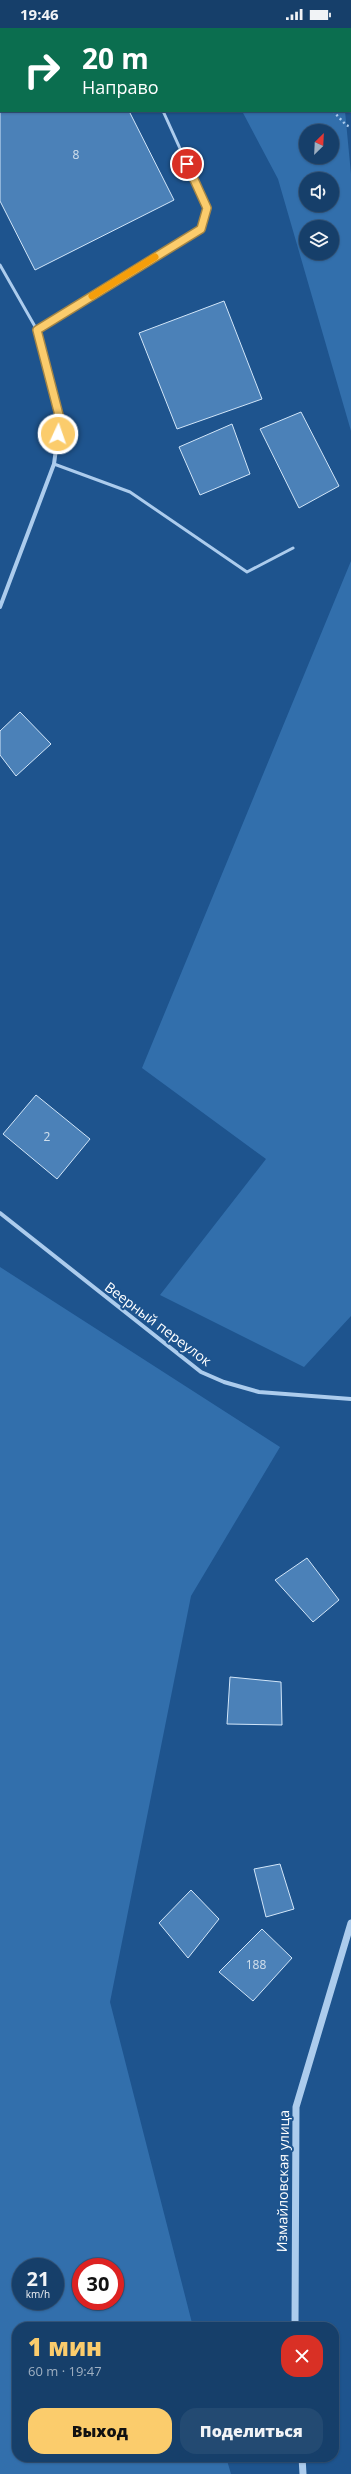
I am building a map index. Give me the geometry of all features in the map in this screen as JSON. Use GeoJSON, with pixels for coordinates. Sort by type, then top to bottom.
{"type":"FeatureCollection","features":[{"type":"Feature","properties":{"kind":"street"},"geometry":{"type":"LineString","coordinates":[[0,607],[54,464],[60,419]]}},
{"type":"Feature","properties":{"kind":"street","name":"Веерный переулок"},"geometry":{"type":"LineString","coordinates":[[0,1213],[200,1372],[224,1382],[260,1392],[351,1399]]}},
{"type":"Feature","properties":{"kind":"street","name":"Измайловская улица"},"geometry":{"type":"LineString","coordinates":[[295,2322],[296,2107],[351,1923]]}},
{"type":"Feature","properties":{"kind":"street"},"geometry":{"type":"LineString","coordinates":[[302,2462],[303,2474]]}},
{"type":"Feature","properties":{"kind":"lane"},"geometry":{"type":"LineString","coordinates":[[37,330],[201,229],[207,208],[163,112]]}},
{"type":"Feature","properties":{"kind":"lane"},"geometry":{"type":"LineString","coordinates":[[0,265],[37,330],[60,419]]}},
{"type":"Feature","properties":{"kind":"lane"},"geometry":{"type":"LineString","coordinates":[[54,464],[130,492],[247,572],[293,548]]}},
{"type":"Feature","properties":{"kind":"path"},"geometry":{"type":"LineString","coordinates":[[334,112],[346,125],[351,127]]}},
{"type":"Feature","properties":{"kind":"shaded area"},"geometry":{"type":"Polygon","coordinates":[[[243,112],[345,112],[351,174],[351,431],[301,260],[339,260],[339,220],[299,220],[299,251],[278,179],[243,112]]]}},
{"type":"Feature","properties":{"kind":"shaded area"},"geometry":{"type":"Polygon","coordinates":[[[351,561],[351,1316],[304,1367],[160,1295],[266,1159],[142,1068],[351,561]]]}},
{"type":"Feature","properties":{"kind":"shaded area"},"geometry":{"type":"Polygon","coordinates":[[[0,1267],[280,1447],[191,1596],[110,2002],[192,2322],[12,2322],[12,2462],[227,2462],[231,2474],[0,2474],[0,1267]]]}},
{"type":"Feature","properties":{"kind":"building"},"geometry":{"type":"Polygon","coordinates":[[[0,112],[130,112],[174,200],[35,270],[0,201],[0,112]]]}},
{"type":"Feature","properties":{"kind":"building"},"geometry":{"type":"Polygon","coordinates":[[[224,301],[262,399],[177,429],[139,333],[224,301]]]}},
{"type":"Feature","properties":{"kind":"building"},"geometry":{"type":"Polygon","coordinates":[[[301,412],[339,486],[299,508],[260,429],[301,412]]]}},
{"type":"Feature","properties":{"kind":"building"},"geometry":{"type":"Polygon","coordinates":[[[232,424],[250,474],[200,495],[179,447],[232,424]]]}},
{"type":"Feature","properties":{"kind":"building"},"geometry":{"type":"Polygon","coordinates":[[[20,712],[51,744],[16,776],[0,755],[0,731],[20,712]]]}},
{"type":"Feature","properties":{"kind":"building"},"geometry":{"type":"Polygon","coordinates":[[[36,1095],[90,1139],[57,1179],[3,1134],[36,1095]]]}},
{"type":"Feature","properties":{"kind":"building"},"geometry":{"type":"Polygon","coordinates":[[[307,1558],[339,1600],[313,1622],[275,1580],[307,1558]]]}},
{"type":"Feature","properties":{"kind":"building"},"geometry":{"type":"Polygon","coordinates":[[[230,1677],[281,1682],[282,1725],[227,1724],[230,1677]]]}},
{"type":"Feature","properties":{"kind":"building"},"geometry":{"type":"Polygon","coordinates":[[[280,1864],[294,1909],[266,1917],[254,1869],[280,1864]]]}},
{"type":"Feature","properties":{"kind":"building"},"geometry":{"type":"Polygon","coordinates":[[[191,1890],[219,1919],[188,1958],[159,1923],[191,1890]]]}},
{"type":"Feature","properties":{"kind":"building"},"geometry":{"type":"Polygon","coordinates":[[[262,1929],[292,1958],[253,2001],[219,1972],[262,1929]]]}},
{"type":"Feature","properties":{"kind":"slow traffic"},"geometry":{"type":"LineString","coordinates":[[92,296],[155,257]]}},
{"type":"Feature","properties":{"kind":"route"},"geometry":{"type":"LineString","coordinates":[[58,434],[60,419],[37,330],[201,229],[207,208],[187,164]]}}]}
